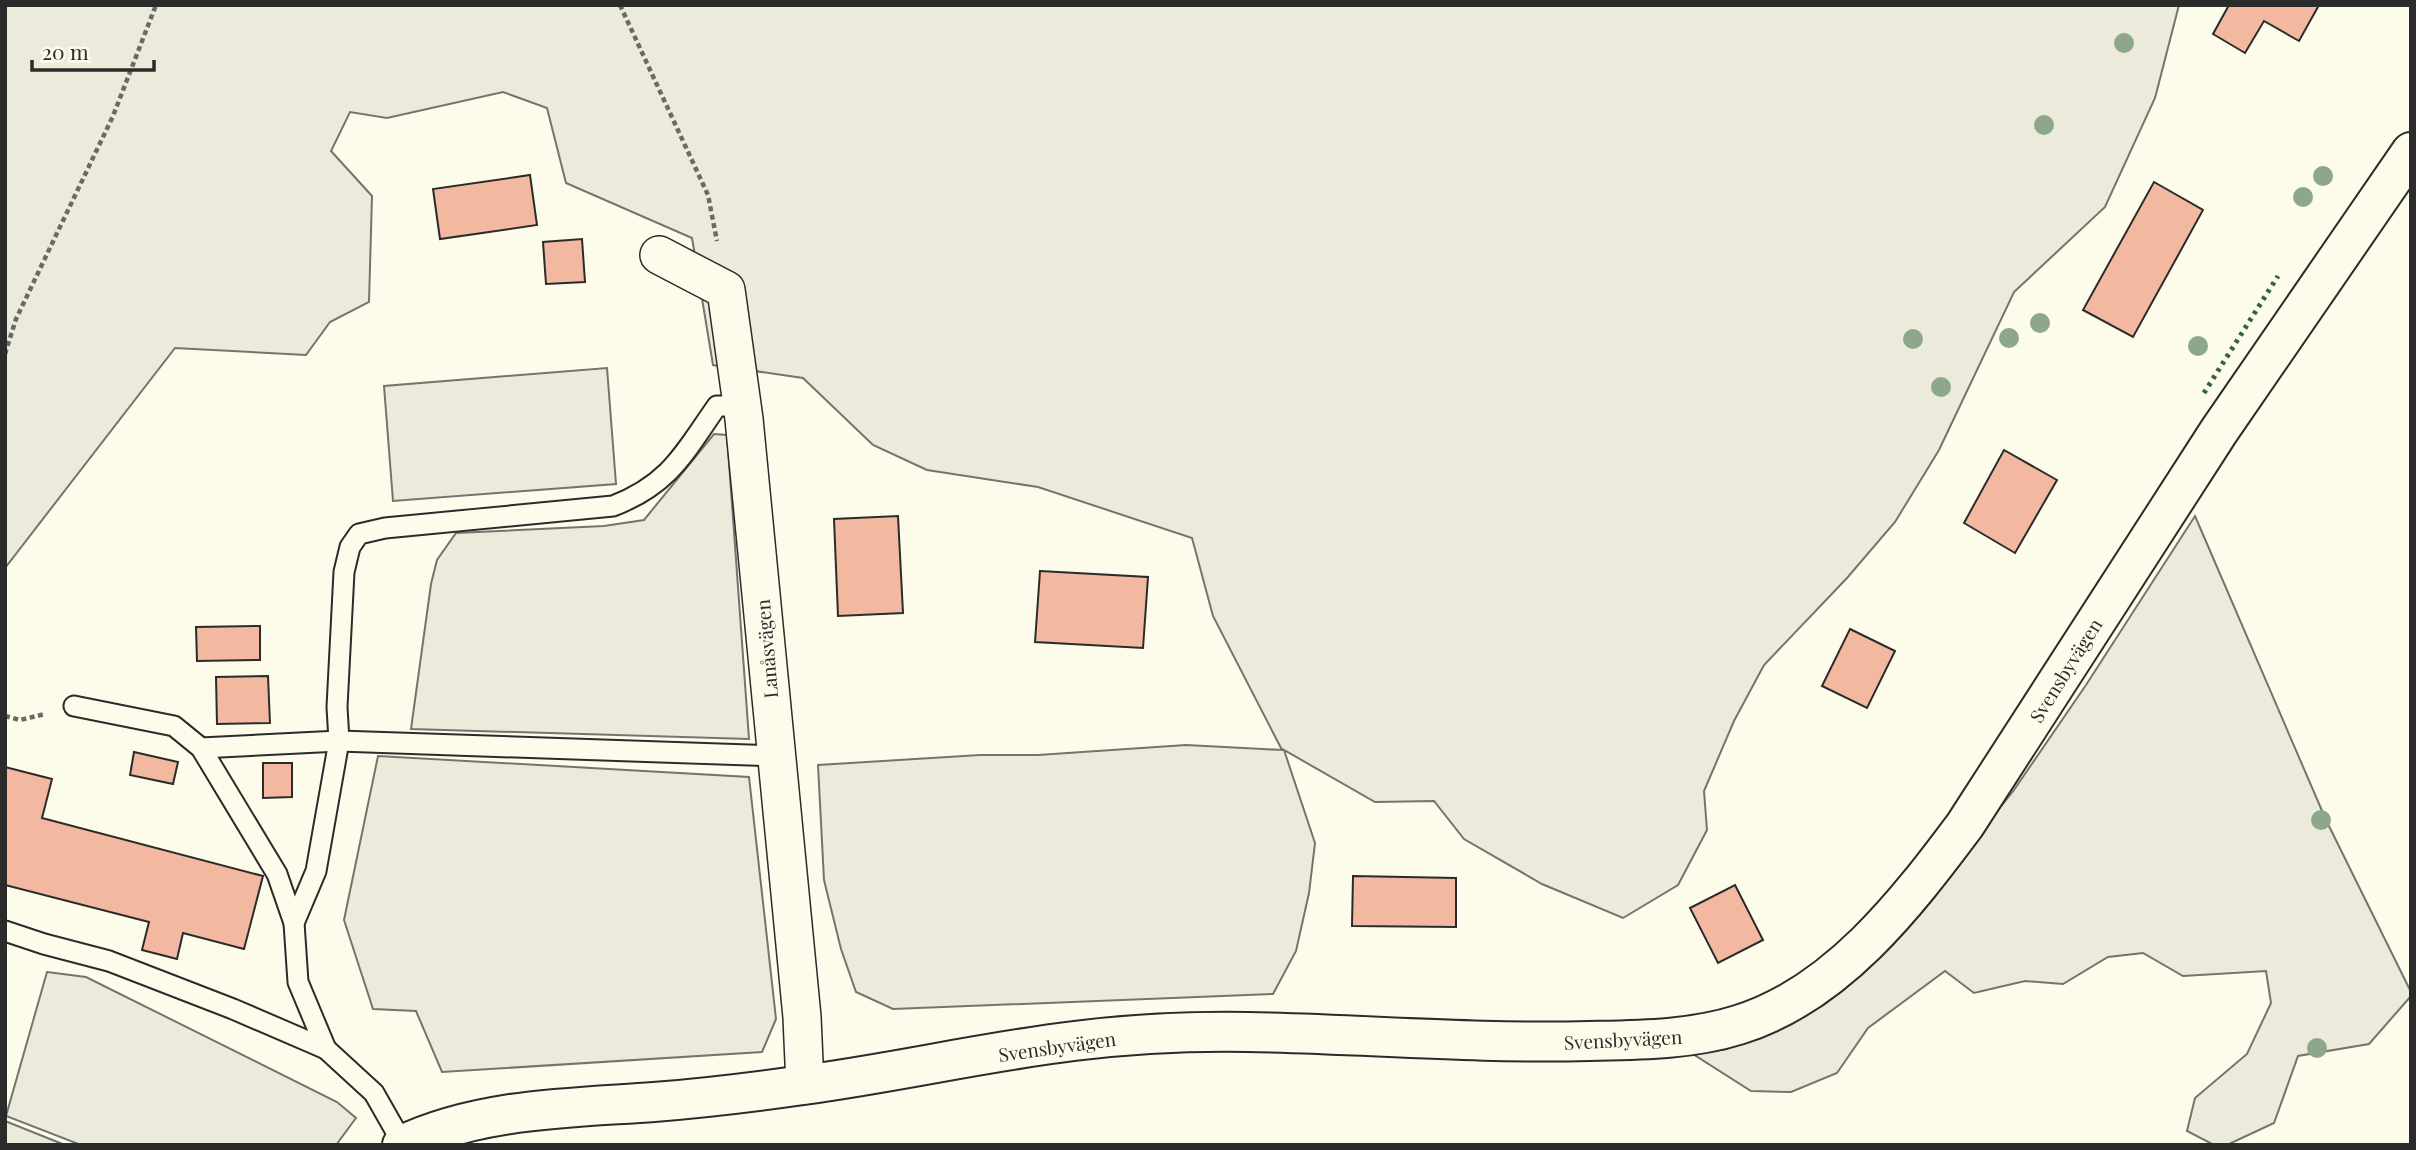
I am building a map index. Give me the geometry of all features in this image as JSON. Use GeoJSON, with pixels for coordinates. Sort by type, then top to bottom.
{"type":"FeatureCollection","features":[{"type":"Feature","properties":{"kind":"street","name":"Svensbyvägen"},"geometry":{"type":"LineString","coordinates":[[403,1144],[432,1131],[464,1122],[512,1114],[679,1100],[805,1085],[1076,1041],[1198,1032],[1556,1042],[1633,1041],[1682,1037],[1739,1025],[1797,998],[1876,936],[1965,825],[2218,431],[2411,152]]}},
{"type":"Feature","properties":{"kind":"street"},"geometry":{"type":"LineString","coordinates":[[659,255],[726,290]]}},
{"type":"Feature","properties":{"kind":"street","name":"Lanåsvägen"},"geometry":{"type":"LineString","coordinates":[[726,290],[742,406],[802,1017],[805,1085]]}},
{"type":"Feature","properties":{"kind":"lane"},"geometry":{"type":"LineString","coordinates":[[294,923],[316,871],[339,741],[337,707],[344,572],[350,547],[359,534],[385,527],[614,506],[638,497],[672,471],[717,406],[742,406]]}},
{"type":"Feature","properties":{"kind":"lane"},"geometry":{"type":"LineString","coordinates":[[74,706],[174,726],[201,748],[277,874],[294,923],[298,982],[326,1049]]}},
{"type":"Feature","properties":{"kind":"lane"},"geometry":{"type":"LineString","coordinates":[[201,748],[339,741],[776,755]]}},
{"type":"Feature","properties":{"kind":"lane"},"geometry":{"type":"LineString","coordinates":[[5,931],[109,961],[233,1009],[326,1049],[374,1093],[403,1144]]}},
{"type":"Feature","properties":{"kind":"path"},"geometry":{"type":"LineString","coordinates":[[5,354],[16,318],[113,116],[156,5]]}},
{"type":"Feature","properties":{"kind":"path"},"geometry":{"type":"LineString","coordinates":[[620,5],[708,195],[726,290]]}},
{"type":"Feature","properties":{"kind":"path"},"geometry":{"type":"LineString","coordinates":[[5,716],[20,720],[74,706]]}},
{"type":"Feature","properties":{"kind":"shaded area"},"geometry":{"type":"Polygon","coordinates":[[[5,5],[2179,5],[2155,98],[2105,207],[2014,292],[1939,450],[1895,522],[1847,578],[1764,665],[1734,721],[1704,791],[1707,830],[1678,885],[1623,918],[1542,884],[1464,839],[1434,801],[1375,802],[1284,750],[1315,843],[1309,893],[1296,951],[1273,994],[893,1009],[856,992],[841,949],[824,880],[818,765],[1186,745],[1282,750],[1213,616],[1192,538],[1038,487],[927,470],[873,445],[803,378],[713,365],[692,238],[566,183],[547,108],[503,92],[387,118],[350,112],[331,151],[372,196],[369,302],[330,322],[306,355],[175,348],[5,568],[5,5]]]}},
{"type":"Feature","properties":{"kind":"shaded area"},"geometry":{"type":"Polygon","coordinates":[[[607,368],[616,484],[393,501],[384,386],[607,368]]]}},
{"type":"Feature","properties":{"kind":"shaded area"},"geometry":{"type":"Polygon","coordinates":[[[714,434],[727,435],[749,739],[411,729],[431,584],[437,560],[456,533],[604,526],[644,520],[714,434]]]}},
{"type":"Feature","properties":{"kind":"shaded area"},"geometry":{"type":"Polygon","coordinates":[[[2195,516],[2326,820],[2411,992],[2411,996],[2369,1044],[2298,1056],[2274,1123],[2227,1145],[2214,1145],[2187,1131],[2195,1098],[2247,1054],[2271,1003],[2266,971],[2183,976],[2143,953],[2108,957],[2063,984],[2025,981],[1974,993],[1945,971],[1868,1028],[1837,1073],[1791,1092],[1751,1091],[1693,1054],[1727,1049],[1777,1022],[1948,873],[2014,790],[2086,685],[2195,516]]]}},
{"type":"Feature","properties":{"kind":"shaded area"},"geometry":{"type":"Polygon","coordinates":[[[378,756],[749,777],[776,1019],[762,1052],[442,1072],[416,1011],[373,1009],[344,920],[378,756]]]}},
{"type":"Feature","properties":{"kind":"shaded area"},"geometry":{"type":"Polygon","coordinates":[[[47,972],[86,977],[337,1102],[356,1118],[336,1145],[81,1145],[6,1116],[47,972]]]}},
{"type":"Feature","properties":{"kind":"shaded area"},"geometry":{"type":"Polygon","coordinates":[[[5,1121],[65,1145],[5,1145],[5,1121]]]}},
{"type":"Feature","properties":{"kind":"building"},"geometry":{"type":"Polygon","coordinates":[[[2229,5],[2319,5],[2299,41],[2264,21],[2245,53],[2213,34],[2229,5]]]}},
{"type":"Feature","properties":{"kind":"building"},"geometry":{"type":"Polygon","coordinates":[[[530,175],[537,225],[440,239],[433,189],[530,175]]]}},
{"type":"Feature","properties":{"kind":"building"},"geometry":{"type":"Polygon","coordinates":[[[2154,182],[2203,210],[2133,337],[2083,310],[2154,182]]]}},
{"type":"Feature","properties":{"kind":"building"},"geometry":{"type":"Polygon","coordinates":[[[582,239],[585,282],[546,284],[543,242],[582,239]]]}},
{"type":"Feature","properties":{"kind":"building"},"geometry":{"type":"Polygon","coordinates":[[[2004,450],[2057,480],[2015,553],[1964,523],[2004,450]]]}},
{"type":"Feature","properties":{"kind":"building"},"geometry":{"type":"Polygon","coordinates":[[[898,516],[903,613],[838,616],[834,519],[898,516]]]}},
{"type":"Feature","properties":{"kind":"building"},"geometry":{"type":"Polygon","coordinates":[[[1040,571],[1148,577],[1143,648],[1035,642],[1040,571]]]}},
{"type":"Feature","properties":{"kind":"building"},"geometry":{"type":"Polygon","coordinates":[[[260,626],[260,660],[197,661],[196,627],[260,626]]]}},
{"type":"Feature","properties":{"kind":"building"},"geometry":{"type":"Polygon","coordinates":[[[1850,629],[1895,651],[1867,708],[1822,686],[1850,629]]]}},
{"type":"Feature","properties":{"kind":"building"},"geometry":{"type":"Polygon","coordinates":[[[268,676],[270,723],[217,724],[216,677],[268,676]]]}},
{"type":"Feature","properties":{"kind":"building"},"geometry":{"type":"Polygon","coordinates":[[[134,752],[178,762],[173,784],[130,775],[134,752]]]}},
{"type":"Feature","properties":{"kind":"building"},"geometry":{"type":"Polygon","coordinates":[[[263,763],[292,763],[292,797],[263,798],[263,763]]]}},
{"type":"Feature","properties":{"kind":"building"},"geometry":{"type":"Polygon","coordinates":[[[5,767],[52,779],[42,818],[263,876],[244,949],[183,933],[177,959],[142,950],[149,922],[5,885],[5,767]]]}},
{"type":"Feature","properties":{"kind":"building"},"geometry":{"type":"Polygon","coordinates":[[[1353,876],[1456,878],[1456,927],[1352,926],[1353,876]]]}},
{"type":"Feature","properties":{"kind":"building"},"geometry":{"type":"Polygon","coordinates":[[[1735,885],[1763,940],[1718,963],[1690,908],[1735,885]]]}},
{"type":"Feature","properties":{"kind":"hedge"},"geometry":{"type":"LineString","coordinates":[[2204,393],[2278,276]]}}]}
